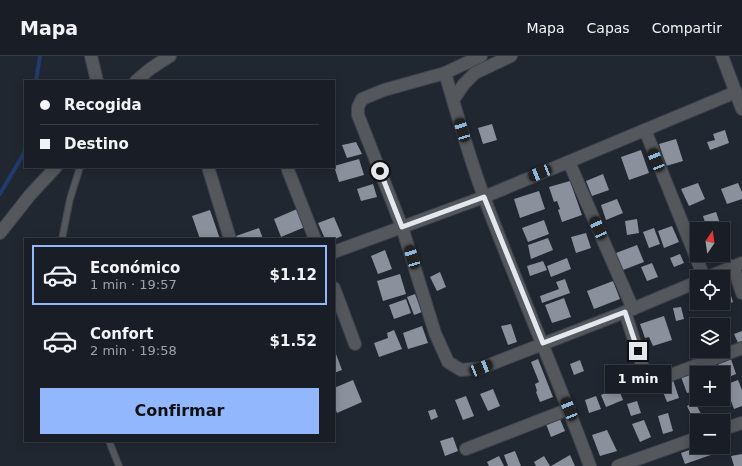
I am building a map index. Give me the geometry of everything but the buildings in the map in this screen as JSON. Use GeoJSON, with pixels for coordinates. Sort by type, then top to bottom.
{"type":"FeatureCollection","features":[{"type":"Feature","properties":{"kind":"street"},"geometry":{"type":"LineString","coordinates":[[91,56],[97,80]]}},
{"type":"Feature","properties":{"kind":"street"},"geometry":{"type":"LineString","coordinates":[[137,80],[150,69],[170,56]]}},
{"type":"Feature","properties":{"kind":"street"},"geometry":{"type":"LineString","coordinates":[[482,56],[445,73],[384,90],[362,99],[358,107],[358,115],[402,227],[435,333],[448,362],[461,370],[481,368],[690,285]]}},
{"type":"Feature","properties":{"kind":"street"},"geometry":{"type":"LineString","coordinates":[[453,100],[464,84],[475,73],[511,56]]}},
{"type":"Feature","properties":{"kind":"street"},"geometry":{"type":"LineString","coordinates":[[722,56],[742,108]]}},
{"type":"Feature","properties":{"kind":"street"},"geometry":{"type":"LineString","coordinates":[[445,73],[484,197],[543,343],[590,466]]}},
{"type":"Feature","properties":{"kind":"street"},"geometry":{"type":"LineString","coordinates":[[335,252],[484,197],[736,92]]}},
{"type":"Feature","properties":{"kind":"street"},"geometry":{"type":"LineString","coordinates":[[645,130],[701,270]]}},
{"type":"Feature","properties":{"kind":"street"},"geometry":{"type":"LineString","coordinates":[[569,162],[629,310],[646,377],[652,380],[660,379],[742,348]]}},
{"type":"Feature","properties":{"kind":"street"},"geometry":{"type":"LineString","coordinates":[[0,233],[30,195],[55,168]]}},
{"type":"Feature","properties":{"kind":"street"},"geometry":{"type":"LineString","coordinates":[[208,168],[230,238]]}},
{"type":"Feature","properties":{"kind":"street"},"geometry":{"type":"LineString","coordinates":[[288,170],[315,238]]}},
{"type":"Feature","properties":{"kind":"street"},"geometry":{"type":"LineString","coordinates":[[724,270],[738,264],[742,293]]}},
{"type":"Feature","properties":{"kind":"street"},"geometry":{"type":"LineString","coordinates":[[335,291],[355,344]]}},
{"type":"Feature","properties":{"kind":"street"},"geometry":{"type":"LineString","coordinates":[[466,449],[569,409]]}},
{"type":"Feature","properties":{"kind":"street"},"geometry":{"type":"LineString","coordinates":[[730,427],[742,423]]}},
{"type":"Feature","properties":{"kind":"street"},"geometry":{"type":"LineString","coordinates":[[618,466],[690,440]]}},
{"type":"Feature","properties":{"kind":"lane"},"geometry":{"type":"LineString","coordinates":[[62,238],[70,199],[80,168]]}},
{"type":"Feature","properties":{"kind":"lane"},"geometry":{"type":"LineString","coordinates":[[109,442],[119,466]]}},
{"type":"Feature","properties":{"kind":"waterway"},"geometry":{"type":"LineString","coordinates":[[36,80],[40,56]]}},
{"type":"Feature","properties":{"kind":"waterway"},"geometry":{"type":"LineString","coordinates":[[0,194],[24,153]]}},
{"type":"Feature","properties":{"kind":"route"},"geometry":{"type":"LineString","coordinates":[[380,171],[402,227],[484,197],[543,343],[625,312],[638,351]]}}]}
